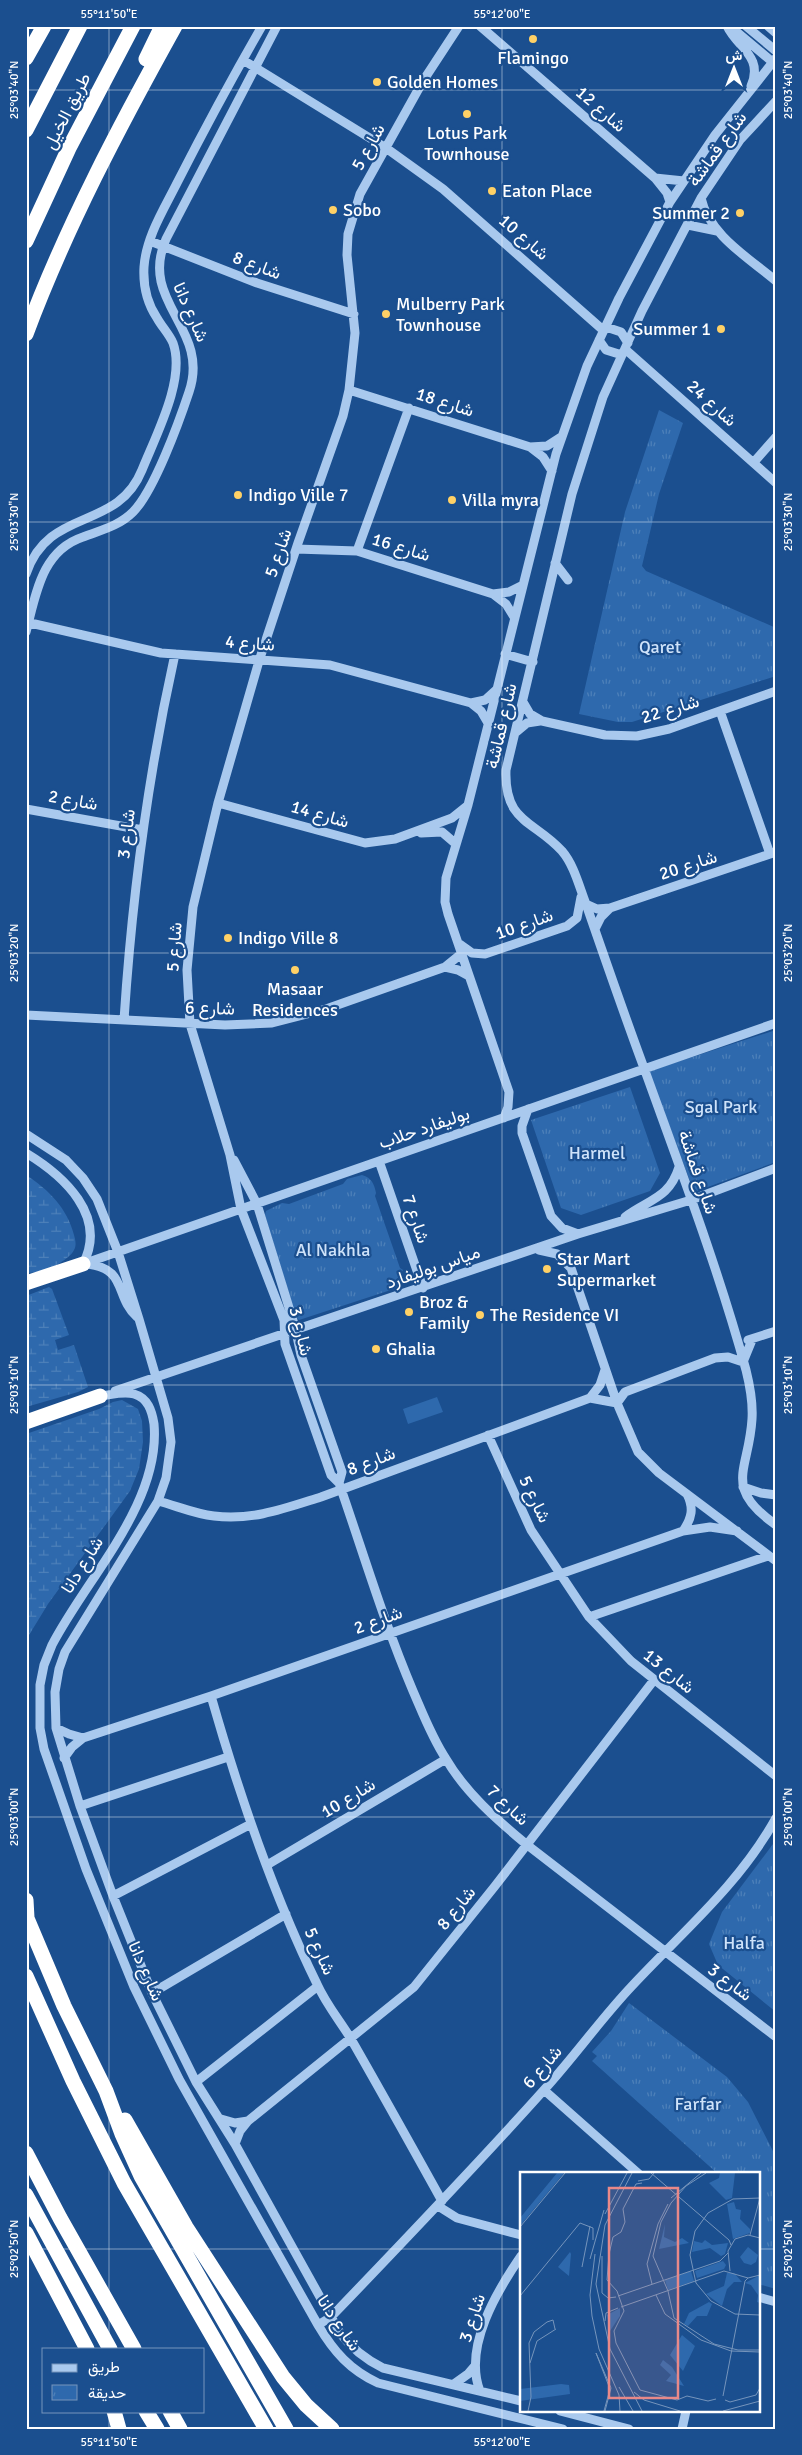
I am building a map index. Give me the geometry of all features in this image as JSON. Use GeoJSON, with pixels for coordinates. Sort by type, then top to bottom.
{"type":"FeatureCollection","features":[{"type":"Feature","properties":{"kind":"highway"},"geometry":{"type":"LineString","coordinates":[[26,58],[44,26]]}},
{"type":"Feature","properties":{"kind":"highway","name":"طريق الخيل"},"geometry":{"type":"LineString","coordinates":[[26,130],[80,26]]}},
{"type":"Feature","properties":{"kind":"highway","name":"طريق الخيل"},"geometry":{"type":"LineString","coordinates":[[26,241],[81,123],[133,26]]}},
{"type":"Feature","properties":{"kind":"highway"},"geometry":{"type":"LineString","coordinates":[[89,190],[102,147],[162,26]]}},
{"type":"Feature","properties":{"kind":"highway"},"geometry":{"type":"LineString","coordinates":[[26,334],[45,286],[89,190],[175,26]]}},
{"type":"Feature","properties":{"kind":"highway"},"geometry":{"type":"LineString","coordinates":[[26,1283],[83,1264]]}},
{"type":"Feature","properties":{"kind":"highway"},"geometry":{"type":"LineString","coordinates":[[26,1422],[100,1396]]}},
{"type":"Feature","properties":{"kind":"highway"},"geometry":{"type":"LineString","coordinates":[[26,1900],[26,1917],[64,2006],[106,2092],[186,2227],[283,2377],[306,2405],[332,2429]]}},
{"type":"Feature","properties":{"kind":"highway"},"geometry":{"type":"LineString","coordinates":[[26,1976],[73,2081],[120,2174],[266,2429]]}},
{"type":"Feature","properties":{"kind":"highway"},"geometry":{"type":"LineString","coordinates":[[106,2092],[122,2134],[153,2199],[286,2429]]}},
{"type":"Feature","properties":{"kind":"highway"},"geometry":{"type":"LineString","coordinates":[[26,2153],[64,2226],[133,2348]]}},
{"type":"Feature","properties":{"kind":"highway"},"geometry":{"type":"LineString","coordinates":[[26,2195],[109,2348]]}},
{"type":"Feature","properties":{"kind":"highway"},"geometry":{"type":"LineString","coordinates":[[26,2233],[86,2348]]}},
{"type":"Feature","properties":{"kind":"highway"},"geometry":{"type":"LineString","coordinates":[[114,2412],[119,2429]]}},
{"type":"Feature","properties":{"kind":"highway"},"geometry":{"type":"LineString","coordinates":[[147,2412],[156,2429]]}},
{"type":"Feature","properties":{"kind":"highway"},"geometry":{"type":"LineString","coordinates":[[171,2412],[180,2429]]}},
{"type":"Feature","properties":{"kind":"street","name":"شارع دانا"},"geometry":{"type":"LineString","coordinates":[[26,574],[39,551],[54,535],[72,523],[110,509],[130,492],[139,477],[172,392],[177,369],[176,353],[170,338],[153,311],[144,284],[144,265],[150,241],[166,204],[262,26]]}},
{"type":"Feature","properties":{"kind":"street","name":"شارع دانا"},"geometry":{"type":"LineString","coordinates":[[26,632],[43,572],[56,553],[77,539],[116,524],[132,513],[144,498],[189,392],[193,371],[192,351],[187,335],[166,300],[160,285],[159,261],[163,246],[277,26]]}},
{"type":"Feature","properties":{"kind":"street","name":"شارع 5"},"geometry":{"type":"LineString","coordinates":[[190,1024],[187,970],[189,939],[200,876],[218,803],[259,660],[343,416],[349,390],[354,352],[354,314],[347,255],[348,234],[360,194],[424,81],[459,26]]}},
{"type":"Feature","properties":{"kind":"street","name":"شارع 12"},"geometry":{"type":"LineString","coordinates":[[480,26],[655,178],[662,185],[670,202]]}},
{"type":"Feature","properties":{"kind":"street"},"geometry":{"type":"LineString","coordinates":[[729,26],[775,62]]}},
{"type":"Feature","properties":{"kind":"street"},"geometry":{"type":"LineString","coordinates":[[729,26],[752,58],[754,74],[750,90]]}},
{"type":"Feature","properties":{"kind":"street"},"geometry":{"type":"LineString","coordinates":[[746,26],[776,51]]}},
{"type":"Feature","properties":{"kind":"street"},"geometry":{"type":"LineString","coordinates":[[768,26],[776,33]]}},
{"type":"Feature","properties":{"kind":"street","name":"شارع 10"},"geometry":{"type":"LineString","coordinates":[[242,60],[386,148],[443,188],[603,330]]}},
{"type":"Feature","properties":{"kind":"street","name":"شارع قماشة"},"geometry":{"type":"LineString","coordinates":[[504,1118],[508,1107],[509,1092],[448,914],[444,890],[446,878],[468,805],[522,585],[561,437],[587,366],[603,330],[670,202],[715,135],[750,90],[775,62]]}},
{"type":"Feature","properties":{"kind":"street","name":"شارع قماشة"},"geometry":{"type":"LineString","coordinates":[[743,1487],[742,1472],[752,1415],[752,1402],[737,1338],[691,1200],[572,866],[562,851],[526,824],[512,805],[505,782],[514,733],[533,662],[555,563],[581,465],[603,397],[701,198],[740,140],[776,101]]}},
{"type":"Feature","properties":{"kind":"street"},"geometry":{"type":"LineString","coordinates":[[655,178],[684,181]]}},
{"type":"Feature","properties":{"kind":"street"},"geometry":{"type":"LineString","coordinates":[[701,198],[707,216],[717,231],[776,281]]}},
{"type":"Feature","properties":{"kind":"street"},"geometry":{"type":"LineString","coordinates":[[688,225],[717,231]]}},
{"type":"Feature","properties":{"kind":"street","name":"شارع 8"},"geometry":{"type":"LineString","coordinates":[[150,241],[257,283],[354,314]]}},
{"type":"Feature","properties":{"kind":"street"},"geometry":{"type":"LineString","coordinates":[[599,340],[606,350],[625,349],[621,332],[609,328],[603,330]]}},
{"type":"Feature","properties":{"kind":"street","name":"شارع 24"},"geometry":{"type":"LineString","coordinates":[[625,349],[776,483]]}},
{"type":"Feature","properties":{"kind":"street","name":"شارع 18"},"geometry":{"type":"LineString","coordinates":[[349,390],[530,447],[543,457],[552,471]]}},
{"type":"Feature","properties":{"kind":"street"},"geometry":{"type":"LineString","coordinates":[[357,550],[409,408]]}},
{"type":"Feature","properties":{"kind":"street"},"geometry":{"type":"LineString","coordinates":[[530,447],[547,446],[561,437]]}},
{"type":"Feature","properties":{"kind":"street"},"geometry":{"type":"LineString","coordinates":[[754,462],[776,437]]}},
{"type":"Feature","properties":{"kind":"street","name":"شارع 16"},"geometry":{"type":"LineString","coordinates":[[296,549],[357,550],[493,594],[506,604],[514,617]]}},
{"type":"Feature","properties":{"kind":"street"},"geometry":{"type":"LineString","coordinates":[[555,563],[568,580]]}},
{"type":"Feature","properties":{"kind":"street"},"geometry":{"type":"LineString","coordinates":[[493,594],[509,592],[522,585]]}},
{"type":"Feature","properties":{"kind":"street","name":"شارع 4"},"geometry":{"type":"LineString","coordinates":[[28,622],[140,649],[175,654],[330,665],[471,703]]}},
{"type":"Feature","properties":{"kind":"street","name":"شارع 3"},"geometry":{"type":"LineString","coordinates":[[124,1020],[133,912],[151,769],[175,654]]}},
{"type":"Feature","properties":{"kind":"street"},"geometry":{"type":"LineString","coordinates":[[505,654],[533,662]]}},
{"type":"Feature","properties":{"kind":"street"},"geometry":{"type":"LineString","coordinates":[[471,703],[485,700],[496,690]]}},
{"type":"Feature","properties":{"kind":"street","name":"شارع 22"},"geometry":{"type":"LineString","coordinates":[[522,702],[530,714],[542,720],[604,735],[637,736],[654,734],[776,691]]}},
{"type":"Feature","properties":{"kind":"street"},"geometry":{"type":"LineString","coordinates":[[471,703],[481,711],[488,723]]}},
{"type":"Feature","properties":{"kind":"street"},"geometry":{"type":"LineString","coordinates":[[720,711],[773,853]]}},
{"type":"Feature","properties":{"kind":"street"},"geometry":{"type":"LineString","coordinates":[[514,733],[527,723],[542,720]]}},
{"type":"Feature","properties":{"kind":"street","name":"شارع 14"},"geometry":{"type":"LineString","coordinates":[[218,803],[365,843],[386,842],[413,833],[452,818],[468,805]]}},
{"type":"Feature","properties":{"kind":"street","name":"شارع 2"},"geometry":{"type":"LineString","coordinates":[[26,808],[143,830]]}},
{"type":"Feature","properties":{"kind":"street","name":"شارع 14"},"geometry":{"type":"LineString","coordinates":[[413,833],[442,832],[456,844]]}},
{"type":"Feature","properties":{"kind":"street","name":"شارع 20"},"geometry":{"type":"LineString","coordinates":[[586,904],[598,909],[610,908],[773,853]]}},
{"type":"Feature","properties":{"kind":"street","name":"شارع 10"},"geometry":{"type":"LineString","coordinates":[[458,942],[472,953],[485,954],[567,926],[577,918],[582,894]]}},
{"type":"Feature","properties":{"kind":"street"},"geometry":{"type":"LineString","coordinates":[[595,929],[601,918],[610,908]]}},
{"type":"Feature","properties":{"kind":"street","name":"شارع 6"},"geometry":{"type":"LineString","coordinates":[[26,1015],[190,1024],[250,1025],[294,1018],[445,967],[461,954]]}},
{"type":"Feature","properties":{"kind":"street"},"geometry":{"type":"LineString","coordinates":[[445,967],[458,970],[469,976]]}},
{"type":"Feature","properties":{"kind":"street","name":"بوليفارد حلاب"},"geometry":{"type":"LineString","coordinates":[[83,1264],[776,1023]]}},
{"type":"Feature","properties":{"kind":"street","name":"شارع 3"},"geometry":{"type":"LineString","coordinates":[[190,1024],[230,1155],[241,1209],[284,1320],[284,1335],[287,1349],[331,1475],[341,1486]]}},
{"type":"Feature","properties":{"kind":"street"},"geometry":{"type":"LineString","coordinates":[[528,1109],[522,1126],[522,1133],[551,1216],[562,1228],[578,1234]]}},
{"type":"Feature","properties":{"kind":"street","name":"شارع دانا"},"geometry":{"type":"LineString","coordinates":[[26,1134],[56,1152],[83,1178],[97,1199],[118,1252],[140,1319],[168,1418],[171,1442],[166,1478],[158,1501],[65,1652],[56,1686],[56,1728],[64,1758],[113,1896],[152,1993],[196,2082],[221,2119],[331,2317],[351,2348],[366,2360],[383,2368],[520,2401]]}},
{"type":"Feature","properties":{"kind":"street"},"geometry":{"type":"LineString","coordinates":[[26,1153],[59,1178],[85,1210],[90,1225],[91,1241],[83,1264]]}},
{"type":"Feature","properties":{"kind":"street","name":"شارع 3"},"geometry":{"type":"LineString","coordinates":[[230,1155],[257,1204],[296,1331],[301,1355],[342,1472],[341,1486],[390,1632]]}},
{"type":"Feature","properties":{"kind":"street","name":"شارع 7"},"geometry":{"type":"LineString","coordinates":[[379,1162],[424,1288]]}},
{"type":"Feature","properties":{"kind":"street"},"geometry":{"type":"LineString","coordinates":[[619,1222],[634,1210],[661,1196],[676,1178],[679,1167]]}},
{"type":"Feature","properties":{"kind":"street","name":"مياس بوليفارد"},"geometry":{"type":"LineString","coordinates":[[100,1396],[424,1288],[578,1234],[691,1200],[776,1168]]}},
{"type":"Feature","properties":{"kind":"street"},"geometry":{"type":"LineString","coordinates":[[536,1249],[556,1254],[571,1268],[617,1403],[638,1452],[648,1463],[772,1559]]}},
{"type":"Feature","properties":{"kind":"street","name":"شارع دانا"},"geometry":{"type":"LineString","coordinates":[[83,1264],[98,1266],[111,1273],[120,1284],[131,1310],[140,1319]]}},
{"type":"Feature","properties":{"kind":"street"},"geometry":{"type":"LineString","coordinates":[[737,1338],[752,1340],[776,1331]]}},
{"type":"Feature","properties":{"kind":"street"},"geometry":{"type":"LineString","coordinates":[[617,1403],[625,1392],[715,1358],[728,1357],[743,1362],[752,1340]]}},
{"type":"Feature","properties":{"kind":"street"},"geometry":{"type":"LineString","coordinates":[[605,1369],[600,1385],[590,1398],[617,1403]]}},
{"type":"Feature","properties":{"kind":"street","name":"شارع دانا"},"geometry":{"type":"LineString","coordinates":[[100,1396],[131,1394],[145,1401],[153,1416],[153,1458],[145,1488],[135,1509],[60,1629],[44,1664],[38,1706],[44,1749],[86,1869],[138,1995],[179,2080],[330,2346],[344,2362],[360,2374],[378,2383],[564,2429]]}},
{"type":"Feature","properties":{"kind":"street","name":"شارع 8"},"geometry":{"type":"LineString","coordinates":[[158,1501],[204,1514],[245,1517],[278,1511],[341,1486],[590,1398]]}},
{"type":"Feature","properties":{"kind":"street","name":"شارع 5"},"geometry":{"type":"LineString","coordinates":[[488,1435],[519,1507],[560,1574]]}},
{"type":"Feature","properties":{"kind":"street"},"geometry":{"type":"LineString","coordinates":[[743,1487],[761,1493],[776,1495]]}},
{"type":"Feature","properties":{"kind":"street"},"geometry":{"type":"LineString","coordinates":[[743,1487],[752,1506],[776,1525]]}},
{"type":"Feature","properties":{"kind":"street"},"geometry":{"type":"LineString","coordinates":[[683,1531],[692,1513],[691,1503],[687,1494]]}},
{"type":"Feature","properties":{"kind":"street","name":"شارع 2"},"geometry":{"type":"LineString","coordinates":[[64,1758],[72,1747],[83,1738],[211,1696],[683,1531],[710,1527],[737,1531]]}},
{"type":"Feature","properties":{"kind":"street"},"geometry":{"type":"LineString","coordinates":[[589,1617],[772,1559]]}},
{"type":"Feature","properties":{"kind":"street","name":"شارع 13"},"geometry":{"type":"LineString","coordinates":[[560,1574],[589,1617],[610,1641],[654,1680],[776,1776]]}},
{"type":"Feature","properties":{"kind":"street","name":"شارع 7"},"geometry":{"type":"LineString","coordinates":[[390,1632],[416,1698],[446,1759],[468,1790],[495,1818],[526,1844],[665,1953]]}},
{"type":"Feature","properties":{"kind":"street","name":"شارع 8"},"geometry":{"type":"LineString","coordinates":[[235,2144],[240,2131],[248,2121],[414,1987],[654,1680]]}},
{"type":"Feature","properties":{"kind":"street","name":"شارع 5"},"geometry":{"type":"LineString","coordinates":[[211,1696],[228,1756],[251,1824],[286,1914],[318,1986],[350,2038],[440,2204]]}},
{"type":"Feature","properties":{"kind":"street"},"geometry":{"type":"LineString","coordinates":[[56,1728],[83,1738]]}},
{"type":"Feature","properties":{"kind":"street"},"geometry":{"type":"LineString","coordinates":[[80,1806],[228,1756]]}},
{"type":"Feature","properties":{"kind":"street","name":"شارع 10"},"geometry":{"type":"LineString","coordinates":[[267,1865],[446,1759]]}},
{"type":"Feature","properties":{"kind":"street","name":"شارع 6"},"geometry":{"type":"LineString","coordinates":[[318,2325],[331,2317],[440,2204],[544,2090],[613,2008],[717,1900],[744,1867],[776,1818]]}},
{"type":"Feature","properties":{"kind":"street"},"geometry":{"type":"LineString","coordinates":[[113,1896],[251,1824]]}},
{"type":"Feature","properties":{"kind":"street"},"geometry":{"type":"LineString","coordinates":[[152,1993],[286,1914]]}},
{"type":"Feature","properties":{"kind":"street","name":"شارع 3"},"geometry":{"type":"LineString","coordinates":[[665,1953],[776,2037]]}},
{"type":"Feature","properties":{"kind":"street"},"geometry":{"type":"LineString","coordinates":[[196,2082],[318,1986]]}},
{"type":"Feature","properties":{"kind":"street"},"geometry":{"type":"LineString","coordinates":[[544,2090],[637,2172]]}},
{"type":"Feature","properties":{"kind":"street"},"geometry":{"type":"LineString","coordinates":[[221,2119],[235,2123],[248,2121]]}},
{"type":"Feature","properties":{"kind":"street"},"geometry":{"type":"LineString","coordinates":[[440,2204],[457,2218],[520,2235]]}},
{"type":"Feature","properties":{"kind":"street","name":"شارع 3"},"geometry":{"type":"LineString","coordinates":[[480,2391],[474,2367],[488,2314],[494,2298],[520,2258]]}},
{"type":"Feature","properties":{"kind":"street"},"geometry":{"type":"LineString","coordinates":[[760,2298],[776,2302]]}},
{"type":"Feature","properties":{"kind":"street","name":"شارع 3"},"geometry":{"type":"LineString","coordinates":[[454,2384],[474,2367]]}},
{"type":"Feature","properties":{"kind":"street"},"geometry":{"type":"LineString","coordinates":[[564,2412],[629,2429]]}},
{"type":"Feature","properties":{"kind":"street"},"geometry":{"type":"LineString","coordinates":[[682,2429],[686,2412]]}},
{"type":"Feature","properties":{"kind":"green space","name":"Qaret"},"geometry":{"type":"Polygon","coordinates":[[[659,410],[683,423],[659,494],[642,566],[646,571],[776,628],[776,676],[632,722],[618,722],[579,714],[625,512],[659,410]]]}},
{"type":"Feature","properties":{"kind":"green space","name":"Sgal Park"},"geometry":{"type":"Polygon","coordinates":[[[776,1030],[776,1162],[694,1192],[649,1071],[776,1030]]]}},
{"type":"Feature","properties":{"kind":"green space","name":"Harmel"},"geometry":{"type":"Polygon","coordinates":[[[630,1087],[660,1173],[650,1191],[581,1215],[561,1208],[531,1120],[630,1087]]]}},
{"type":"Feature","properties":{"kind":"green space"},"geometry":{"type":"Polygon","coordinates":[[[26,1175],[49,1193],[62,1208],[71,1225],[76,1244],[72,1254],[56,1265],[44,1270],[26,1273],[26,1175]]]}},
{"type":"Feature","properties":{"kind":"green space","name":"Al Nakhla"},"geometry":{"type":"Polygon","coordinates":[[[362,1175],[372,1182],[374,1187],[375,1196],[400,1268],[403,1270],[400,1275],[405,1277],[403,1284],[397,1288],[299,1320],[296,1317],[265,1215],[266,1211],[282,1203],[289,1204],[343,1184],[347,1179],[362,1175]]]}},
{"type":"Feature","properties":{"kind":"green space"},"geometry":{"type":"Polygon","coordinates":[[[49,1287],[52,1289],[69,1335],[55,1340],[58,1350],[74,1345],[88,1387],[78,1392],[26,1407],[26,1296],[49,1287]]]}},
{"type":"Feature","properties":{"kind":"green space"},"geometry":{"type":"Polygon","coordinates":[[[437,1397],[443,1412],[408,1424],[403,1409],[437,1397]]]}},
{"type":"Feature","properties":{"kind":"green space"},"geometry":{"type":"Polygon","coordinates":[[[122,1400],[138,1409],[142,1421],[143,1442],[139,1469],[130,1491],[48,1604],[26,1640],[26,1434],[122,1400]]]}},
{"type":"Feature","properties":{"kind":"green space","name":"Halfa"},"geometry":{"type":"Polygon","coordinates":[[[776,1840],[776,2012],[718,1965],[709,1944],[722,1912],[776,1840]]]}},
{"type":"Feature","properties":{"kind":"green space","name":"Farfar"},"geometry":{"type":"Polygon","coordinates":[[[629,2003],[727,2077],[748,2102],[776,2157],[776,2289],[760,2285],[760,2172],[716,2172],[592,2061],[597,2056],[592,2052],[611,2031],[629,2003]]]}},
{"type":"Feature","properties":{"kind":"place","name":"Flamingo"},"geometry":{"type":"Point","coordinates":[533,39]}},
{"type":"Feature","properties":{"kind":"place","name":"Golden Homes"},"geometry":{"type":"Point","coordinates":[377,82]}},
{"type":"Feature","properties":{"kind":"place","name":"Lotus Park Townhouse"},"geometry":{"type":"Point","coordinates":[467,114]}},
{"type":"Feature","properties":{"kind":"place","name":"Eaton Place"},"geometry":{"type":"Point","coordinates":[492,191]}},
{"type":"Feature","properties":{"kind":"place","name":"Sobo"},"geometry":{"type":"Point","coordinates":[333,210]}},
{"type":"Feature","properties":{"kind":"place","name":"Summer 2"},"geometry":{"type":"Point","coordinates":[740,213]}},
{"type":"Feature","properties":{"kind":"place","name":"Mulberry Park Townhouse"},"geometry":{"type":"Point","coordinates":[386,314]}},
{"type":"Feature","properties":{"kind":"place","name":"Summer 1"},"geometry":{"type":"Point","coordinates":[721,329]}},
{"type":"Feature","properties":{"kind":"place","name":"Indigo Ville 7"},"geometry":{"type":"Point","coordinates":[238,495]}},
{"type":"Feature","properties":{"kind":"place","name":"Villa myra"},"geometry":{"type":"Point","coordinates":[452,500]}},
{"type":"Feature","properties":{"kind":"place","name":"Indigo Ville 8"},"geometry":{"type":"Point","coordinates":[228,938]}},
{"type":"Feature","properties":{"kind":"place","name":"Masaar Residences"},"geometry":{"type":"Point","coordinates":[295,970]}},
{"type":"Feature","properties":{"kind":"place","name":"Star Mart Supermarket"},"geometry":{"type":"Point","coordinates":[547,1269]}},
{"type":"Feature","properties":{"kind":"place","name":"Broz & Family"},"geometry":{"type":"Point","coordinates":[409,1312]}},
{"type":"Feature","properties":{"kind":"place","name":"The Residence VI"},"geometry":{"type":"Point","coordinates":[480,1315]}},
{"type":"Feature","properties":{"kind":"place","name":"Ghalia"},"geometry":{"type":"Point","coordinates":[376,1349]}}]}
